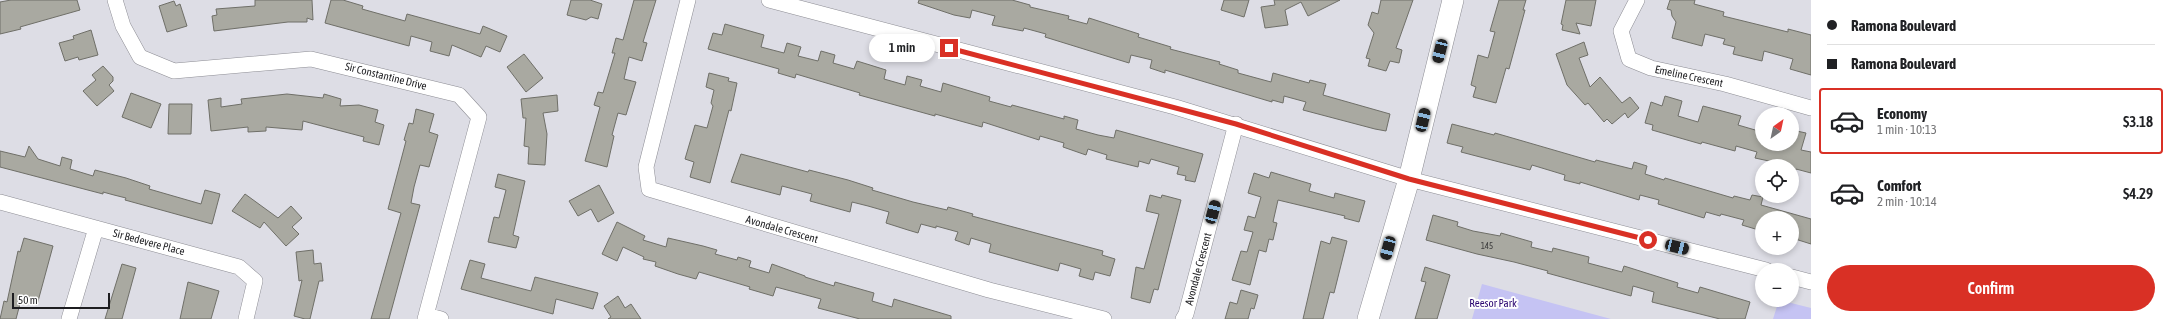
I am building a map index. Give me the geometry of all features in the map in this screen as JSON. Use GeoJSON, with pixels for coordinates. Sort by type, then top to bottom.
{"type":"FeatureCollection","features":[{"type":"Feature","properties":{"kind":"street","name":"Sir Constantine Drive"},"geometry":{"type":"LineString","coordinates":[[115,0],[123,26],[140,57],[174,70],[311,59],[459,95],[474,110],[479,117],[425,317]]}},
{"type":"Feature","properties":{"kind":"street","name":"Avondale Crescent"},"geometry":{"type":"LineString","coordinates":[[688,0],[646,167],[649,189],[989,290],[1104,319]]}},
{"type":"Feature","properties":{"kind":"street"},"geometry":{"type":"LineString","coordinates":[[769,0],[1236,124],[1409,179],[1755,267]]}},
{"type":"Feature","properties":{"kind":"street"},"geometry":{"type":"LineString","coordinates":[[1368,319],[1409,179],[1453,0]]}},
{"type":"Feature","properties":{"kind":"street","name":"Emeline Crescent"},"geometry":{"type":"LineString","coordinates":[[1637,0],[1622,31],[1629,59],[1650,68],[1725,84],[1811,108]]}},
{"type":"Feature","properties":{"kind":"street","name":"Avondale Crescent"},"geometry":{"type":"LineString","coordinates":[[1183,319],[1186,314],[1236,124]]}},
{"type":"Feature","properties":{"kind":"street","name":"Sir Bedevere Place"},"geometry":{"type":"LineString","coordinates":[[0,202],[239,267],[255,281],[246,319]]}},
{"type":"Feature","properties":{"kind":"street"},"geometry":{"type":"LineString","coordinates":[[68,319],[96,228]]}},
{"type":"Feature","properties":{"kind":"street"},"geometry":{"type":"LineString","coordinates":[[1799,279],[1811,282]]}},
{"type":"Feature","properties":{"kind":"street"},"geometry":{"type":"LineString","coordinates":[[425,317],[441,319]]}},
{"type":"Feature","properties":{"kind":"green space","name":"Reesor Park"},"geometry":{"type":"Polygon","coordinates":[[[1482,284],[1611,319],[1472,319],[1482,284]]]}},
{"type":"Feature","properties":{"kind":"green space"},"geometry":{"type":"Polygon","coordinates":[[[1799,305],[1811,308],[1811,319],[1773,319],[1777,307],[1799,307],[1799,305]]]}},
{"type":"Feature","properties":{"kind":"building"},"geometry":{"type":"Polygon","coordinates":[[[11,0],[77,0],[80,10],[20,27],[21,29],[0,34],[0,2],[11,0]]]}},
{"type":"Feature","properties":{"kind":"building"},"geometry":{"type":"Polygon","coordinates":[[[255,0],[312,0],[313,20],[307,18],[307,22],[288,22],[214,31],[212,16],[217,15],[216,9],[255,6],[255,0]]]}},
{"type":"Feature","properties":{"kind":"building"},"geometry":{"type":"Polygon","coordinates":[[[331,0],[343,0],[363,6],[362,9],[405,21],[407,14],[480,34],[483,26],[507,36],[500,52],[486,46],[481,57],[452,45],[449,56],[430,51],[432,42],[411,36],[409,46],[325,23],[331,0]]]}},
{"type":"Feature","properties":{"kind":"building"},"geometry":{"type":"Polygon","coordinates":[[[571,0],[590,0],[602,4],[598,19],[591,17],[586,20],[567,15],[571,0]]]}},
{"type":"Feature","properties":{"kind":"building"},"geometry":{"type":"Polygon","coordinates":[[[634,0],[656,0],[643,42],[647,43],[642,61],[629,57],[624,79],[636,82],[626,115],[618,113],[612,135],[614,136],[607,167],[585,161],[600,107],[594,105],[598,92],[603,93],[615,53],[612,53],[616,38],[623,40],[634,0]]]}},
{"type":"Feature","properties":{"kind":"building"},"geometry":{"type":"Polygon","coordinates":[[[919,0],[1012,0],[1030,5],[1030,7],[1069,16],[1068,19],[1087,24],[1089,18],[1139,34],[1138,37],[1171,47],[1170,49],[1220,62],[1219,64],[1238,70],[1238,73],[1271,82],[1273,73],[1309,83],[1310,80],[1326,84],[1323,95],[1390,114],[1386,131],[1303,110],[1306,102],[1284,96],[1283,103],[1272,100],[1272,102],[1165,70],[1165,73],[1150,68],[1152,60],[1131,55],[1129,63],[1045,37],[1046,34],[1024,28],[1023,31],[992,25],[995,16],[972,10],[970,18],[954,15],[918,3],[919,0]]]}},
{"type":"Feature","properties":{"kind":"building"},"geometry":{"type":"Polygon","coordinates":[[[1224,0],[1249,0],[1244,17],[1221,10],[1224,0]]]}},
{"type":"Feature","properties":{"kind":"building"},"geometry":{"type":"Polygon","coordinates":[[[1274,0],[1340,0],[1308,16],[1301,2],[1285,10],[1288,25],[1265,28],[1261,7],[1275,5],[1274,0]]]}},
{"type":"Feature","properties":{"kind":"building"},"geometry":{"type":"Polygon","coordinates":[[[1381,0],[1413,0],[1396,48],[1402,50],[1399,63],[1390,61],[1386,71],[1368,66],[1370,59],[1366,58],[1374,33],[1368,25],[1372,12],[1378,14],[1381,0]]]}},
{"type":"Feature","properties":{"kind":"building"},"geometry":{"type":"Polygon","coordinates":[[[1499,0],[1526,0],[1523,10],[1525,10],[1509,69],[1506,68],[1496,103],[1473,97],[1476,87],[1471,85],[1478,55],[1488,58],[1495,32],[1490,31],[1499,0]]]}},
{"type":"Feature","properties":{"kind":"building"},"geometry":{"type":"Polygon","coordinates":[[[1566,0],[1596,0],[1591,26],[1576,23],[1580,34],[1562,30],[1563,25],[1561,24],[1566,0]]]}},
{"type":"Feature","properties":{"kind":"building"},"geometry":{"type":"Polygon","coordinates":[[[1670,0],[1695,0],[1694,4],[1724,12],[1723,16],[1788,32],[1788,29],[1811,35],[1811,75],[1790,69],[1793,59],[1764,51],[1762,61],[1733,54],[1735,47],[1723,44],[1725,39],[1705,34],[1702,46],[1672,38],[1676,22],[1672,16],[1671,10],[1667,9],[1670,0]]]}},
{"type":"Feature","properties":{"kind":"building"},"geometry":{"type":"Polygon","coordinates":[[[174,1],[176,6],[180,4],[187,26],[167,32],[159,6],[174,1]]]}},
{"type":"Feature","properties":{"kind":"building"},"geometry":{"type":"Polygon","coordinates":[[[725,24],[764,35],[761,47],[784,53],[787,43],[801,47],[798,56],[818,61],[821,51],[835,55],[833,63],[854,69],[857,61],[886,70],[884,79],[905,85],[907,76],[922,80],[920,86],[941,92],[943,83],[990,97],[989,101],[1011,107],[1012,105],[1064,119],[1064,116],[1078,120],[1076,129],[1114,138],[1116,130],[1203,154],[1195,182],[1185,180],[1186,176],[1177,174],[1179,167],[1151,159],[1149,164],[1139,161],[1138,167],[1106,159],[1107,155],[1088,149],[1086,155],[1063,147],[1064,143],[1040,136],[1039,140],[983,122],[982,127],[935,114],[935,116],[859,95],[860,93],[796,74],[795,78],[778,73],[779,69],[708,49],[713,33],[722,35],[725,24]]]}},
{"type":"Feature","properties":{"kind":"building"},"geometry":{"type":"Polygon","coordinates":[[[91,30],[98,55],[79,60],[78,57],[65,61],[59,43],[74,39],[73,36],[91,30]]]}},
{"type":"Feature","properties":{"kind":"building"},"geometry":{"type":"Polygon","coordinates":[[[1584,42],[1588,55],[1579,58],[1590,87],[1600,77],[1622,103],[1630,97],[1639,108],[1628,118],[1625,113],[1612,124],[1607,119],[1604,122],[1588,103],[1585,105],[1567,85],[1556,54],[1584,42]]]}},
{"type":"Feature","properties":{"kind":"building"},"geometry":{"type":"Polygon","coordinates":[[[524,54],[543,78],[526,92],[507,67],[524,54]]]}},
{"type":"Feature","properties":{"kind":"building"},"geometry":{"type":"Polygon","coordinates":[[[103,66],[113,77],[113,81],[109,85],[114,91],[97,106],[83,91],[96,80],[92,75],[103,66]]]}},
{"type":"Feature","properties":{"kind":"building"},"geometry":{"type":"Polygon","coordinates":[[[709,73],[729,78],[728,81],[737,83],[731,111],[729,110],[710,183],[690,177],[694,162],[685,159],[695,125],[707,128],[713,106],[711,103],[714,90],[706,87],[709,73]]]}},
{"type":"Feature","properties":{"kind":"building"},"geometry":{"type":"Polygon","coordinates":[[[131,93],[161,104],[151,128],[122,117],[131,93]]]}},
{"type":"Feature","properties":{"kind":"building"},"geometry":{"type":"Polygon","coordinates":[[[287,94],[323,98],[324,94],[341,99],[340,106],[359,105],[378,110],[375,122],[384,125],[379,145],[363,141],[364,137],[303,121],[302,130],[266,127],[266,131],[248,132],[248,127],[211,131],[208,100],[221,98],[221,107],[242,104],[241,99],[287,94]]]}},
{"type":"Feature","properties":{"kind":"building"},"geometry":{"type":"Polygon","coordinates":[[[557,95],[558,111],[543,113],[547,134],[545,165],[528,164],[529,147],[524,146],[526,118],[523,118],[521,99],[557,95]]]}},
{"type":"Feature","properties":{"kind":"building"},"geometry":{"type":"Polygon","coordinates":[[[1665,96],[1682,101],[1678,116],[1698,122],[1703,106],[1741,116],[1738,125],[1755,130],[1755,151],[1799,151],[1799,132],[1806,133],[1801,150],[1811,152],[1811,173],[1799,170],[1799,159],[1760,159],[1755,158],[1757,152],[1736,146],[1735,151],[1702,142],[1701,144],[1652,130],[1653,125],[1645,123],[1651,102],[1662,106],[1665,96]]]}},
{"type":"Feature","properties":{"kind":"building"},"geometry":{"type":"Polygon","coordinates":[[[169,104],[192,104],[191,134],[168,134],[169,104]]]}},
{"type":"Feature","properties":{"kind":"building"},"geometry":{"type":"Polygon","coordinates":[[[416,109],[434,114],[429,132],[438,135],[429,167],[420,165],[414,187],[411,203],[420,205],[389,319],[371,319],[401,213],[388,209],[406,141],[404,140],[409,123],[413,124],[416,109]]]}},
{"type":"Feature","properties":{"kind":"building"},"geometry":{"type":"Polygon","coordinates":[[[1452,124],[1494,135],[1495,133],[1595,162],[1596,160],[1632,169],[1634,162],[1647,166],[1645,174],[1664,180],[1665,178],[1733,198],[1734,196],[1750,200],[1752,195],[1755,196],[1755,203],[1762,203],[1761,205],[1782,211],[1755,211],[1755,229],[1742,225],[1744,220],[1706,212],[1704,218],[1658,204],[1659,200],[1640,195],[1639,200],[1580,182],[1580,184],[1564,180],[1565,175],[1532,165],[1530,170],[1461,152],[1463,147],[1447,143],[1452,124]]]}},
{"type":"Feature","properties":{"kind":"building"},"geometry":{"type":"Polygon","coordinates":[[[29,146],[38,159],[60,166],[62,157],[72,160],[70,169],[93,176],[95,170],[126,178],[150,186],[149,189],[201,204],[205,190],[220,194],[212,224],[125,200],[126,198],[103,192],[103,194],[0,167],[0,151],[25,157],[29,146]]]}},
{"type":"Feature","properties":{"kind":"building"},"geometry":{"type":"Polygon","coordinates":[[[741,154],[808,172],[809,170],[848,180],[873,188],[872,190],[913,202],[947,210],[948,207],[973,214],[972,216],[1103,251],[1102,255],[1115,259],[1110,276],[1095,272],[1093,280],[1079,276],[1081,269],[1060,263],[1058,271],[989,252],[991,244],[971,238],[969,245],[955,240],[958,232],[936,226],[936,228],[921,224],[918,233],[886,223],[889,212],[852,202],[850,212],[810,201],[812,194],[782,186],[780,195],[731,182],[741,154]]]}},
{"type":"Feature","properties":{"kind":"building"},"geometry":{"type":"Polygon","coordinates":[[[1271,172],[1311,184],[1309,191],[1334,198],[1335,193],[1365,201],[1359,222],[1344,218],[1345,216],[1278,200],[1273,222],[1277,223],[1273,240],[1269,239],[1266,252],[1259,250],[1250,285],[1232,280],[1241,251],[1247,252],[1253,232],[1244,230],[1248,216],[1255,218],[1261,197],[1248,193],[1254,173],[1269,178],[1271,172]]]}},
{"type":"Feature","properties":{"kind":"building"},"geometry":{"type":"Polygon","coordinates":[[[498,174],[525,181],[513,235],[519,237],[516,248],[488,242],[494,217],[499,218],[506,190],[495,187],[498,174]]]}},
{"type":"Feature","properties":{"kind":"building"},"geometry":{"type":"Polygon","coordinates":[[[599,185],[614,213],[598,222],[591,209],[578,216],[569,201],[599,185]]]}},
{"type":"Feature","properties":{"kind":"building"},"geometry":{"type":"Polygon","coordinates":[[[245,194],[278,218],[291,206],[302,218],[292,227],[299,234],[286,246],[264,222],[260,228],[232,211],[245,194]]]}},
{"type":"Feature","properties":{"kind":"building"},"geometry":{"type":"Polygon","coordinates":[[[1150,195],[1161,198],[1162,195],[1181,200],[1158,290],[1154,289],[1150,303],[1131,298],[1136,267],[1144,269],[1159,214],[1146,211],[1150,195]]]}},
{"type":"Feature","properties":{"kind":"building"},"geometry":{"type":"Polygon","coordinates":[[[1433,215],[1458,222],[1457,226],[1473,231],[1500,236],[1501,233],[1532,242],[1531,247],[1552,252],[1553,248],[1589,257],[1588,263],[1622,272],[1624,266],[1678,283],[1677,287],[1698,293],[1700,287],[1750,302],[1745,319],[1720,319],[1652,302],[1654,292],[1633,286],[1631,296],[1547,273],[1548,271],[1426,240],[1433,215]]]}},
{"type":"Feature","properties":{"kind":"building"},"geometry":{"type":"Polygon","coordinates":[[[1799,216],[1811,219],[1811,244],[1799,240],[1799,216]]]}},
{"type":"Feature","properties":{"kind":"building"},"geometry":{"type":"Polygon","coordinates":[[[617,222],[645,236],[643,240],[666,247],[668,238],[703,246],[717,250],[715,254],[737,260],[738,257],[751,261],[749,267],[769,273],[772,264],[805,277],[834,286],[835,282],[874,293],[872,301],[892,307],[894,299],[951,316],[951,319],[860,319],[818,308],[821,299],[776,287],[773,296],[749,289],[750,287],[699,272],[696,279],[678,274],[655,266],[656,262],[643,259],[644,257],[623,247],[617,261],[602,254],[617,222]]]}},
{"type":"Feature","properties":{"kind":"building"},"geometry":{"type":"Polygon","coordinates":[[[1332,237],[1347,241],[1334,293],[1330,292],[1323,319],[1303,319],[1321,241],[1330,244],[1332,237]]]}},
{"type":"Feature","properties":{"kind":"building"},"geometry":{"type":"Polygon","coordinates":[[[24,238],[53,246],[37,305],[21,300],[16,319],[0,319],[4,301],[7,302],[18,251],[20,252],[24,238]]]}},
{"type":"Feature","properties":{"kind":"building"},"geometry":{"type":"Polygon","coordinates":[[[313,250],[314,264],[321,263],[323,281],[319,281],[310,319],[305,319],[294,316],[302,280],[299,281],[296,252],[313,250]]]}},
{"type":"Feature","properties":{"kind":"building"},"geometry":{"type":"Polygon","coordinates":[[[470,260],[485,264],[481,278],[531,291],[535,277],[598,293],[593,309],[556,299],[553,314],[461,289],[470,260]]]}},
{"type":"Feature","properties":{"kind":"building"},"geometry":{"type":"Polygon","coordinates":[[[122,264],[136,268],[122,319],[105,319],[122,264]]]}},
{"type":"Feature","properties":{"kind":"building"},"geometry":{"type":"Polygon","coordinates":[[[1425,267],[1450,275],[1437,319],[1415,319],[1426,282],[1421,281],[1425,267]]]}},
{"type":"Feature","properties":{"kind":"building"},"geometry":{"type":"Polygon","coordinates":[[[188,282],[219,291],[211,319],[180,319],[188,282]]]}},
{"type":"Feature","properties":{"kind":"building"},"geometry":{"type":"Polygon","coordinates":[[[1241,290],[1258,295],[1254,309],[1251,308],[1248,319],[1225,319],[1230,302],[1237,304],[1241,290]]]}},
{"type":"Feature","properties":{"kind":"building"},"geometry":{"type":"Polygon","coordinates":[[[618,296],[625,308],[631,304],[641,319],[608,319],[611,317],[604,306],[618,296]]]}},
{"type":"Feature","properties":{"kind":"route"},"geometry":{"type":"LineString","coordinates":[[949,48],[1236,124],[1409,179],[1648,240]]}}]}
